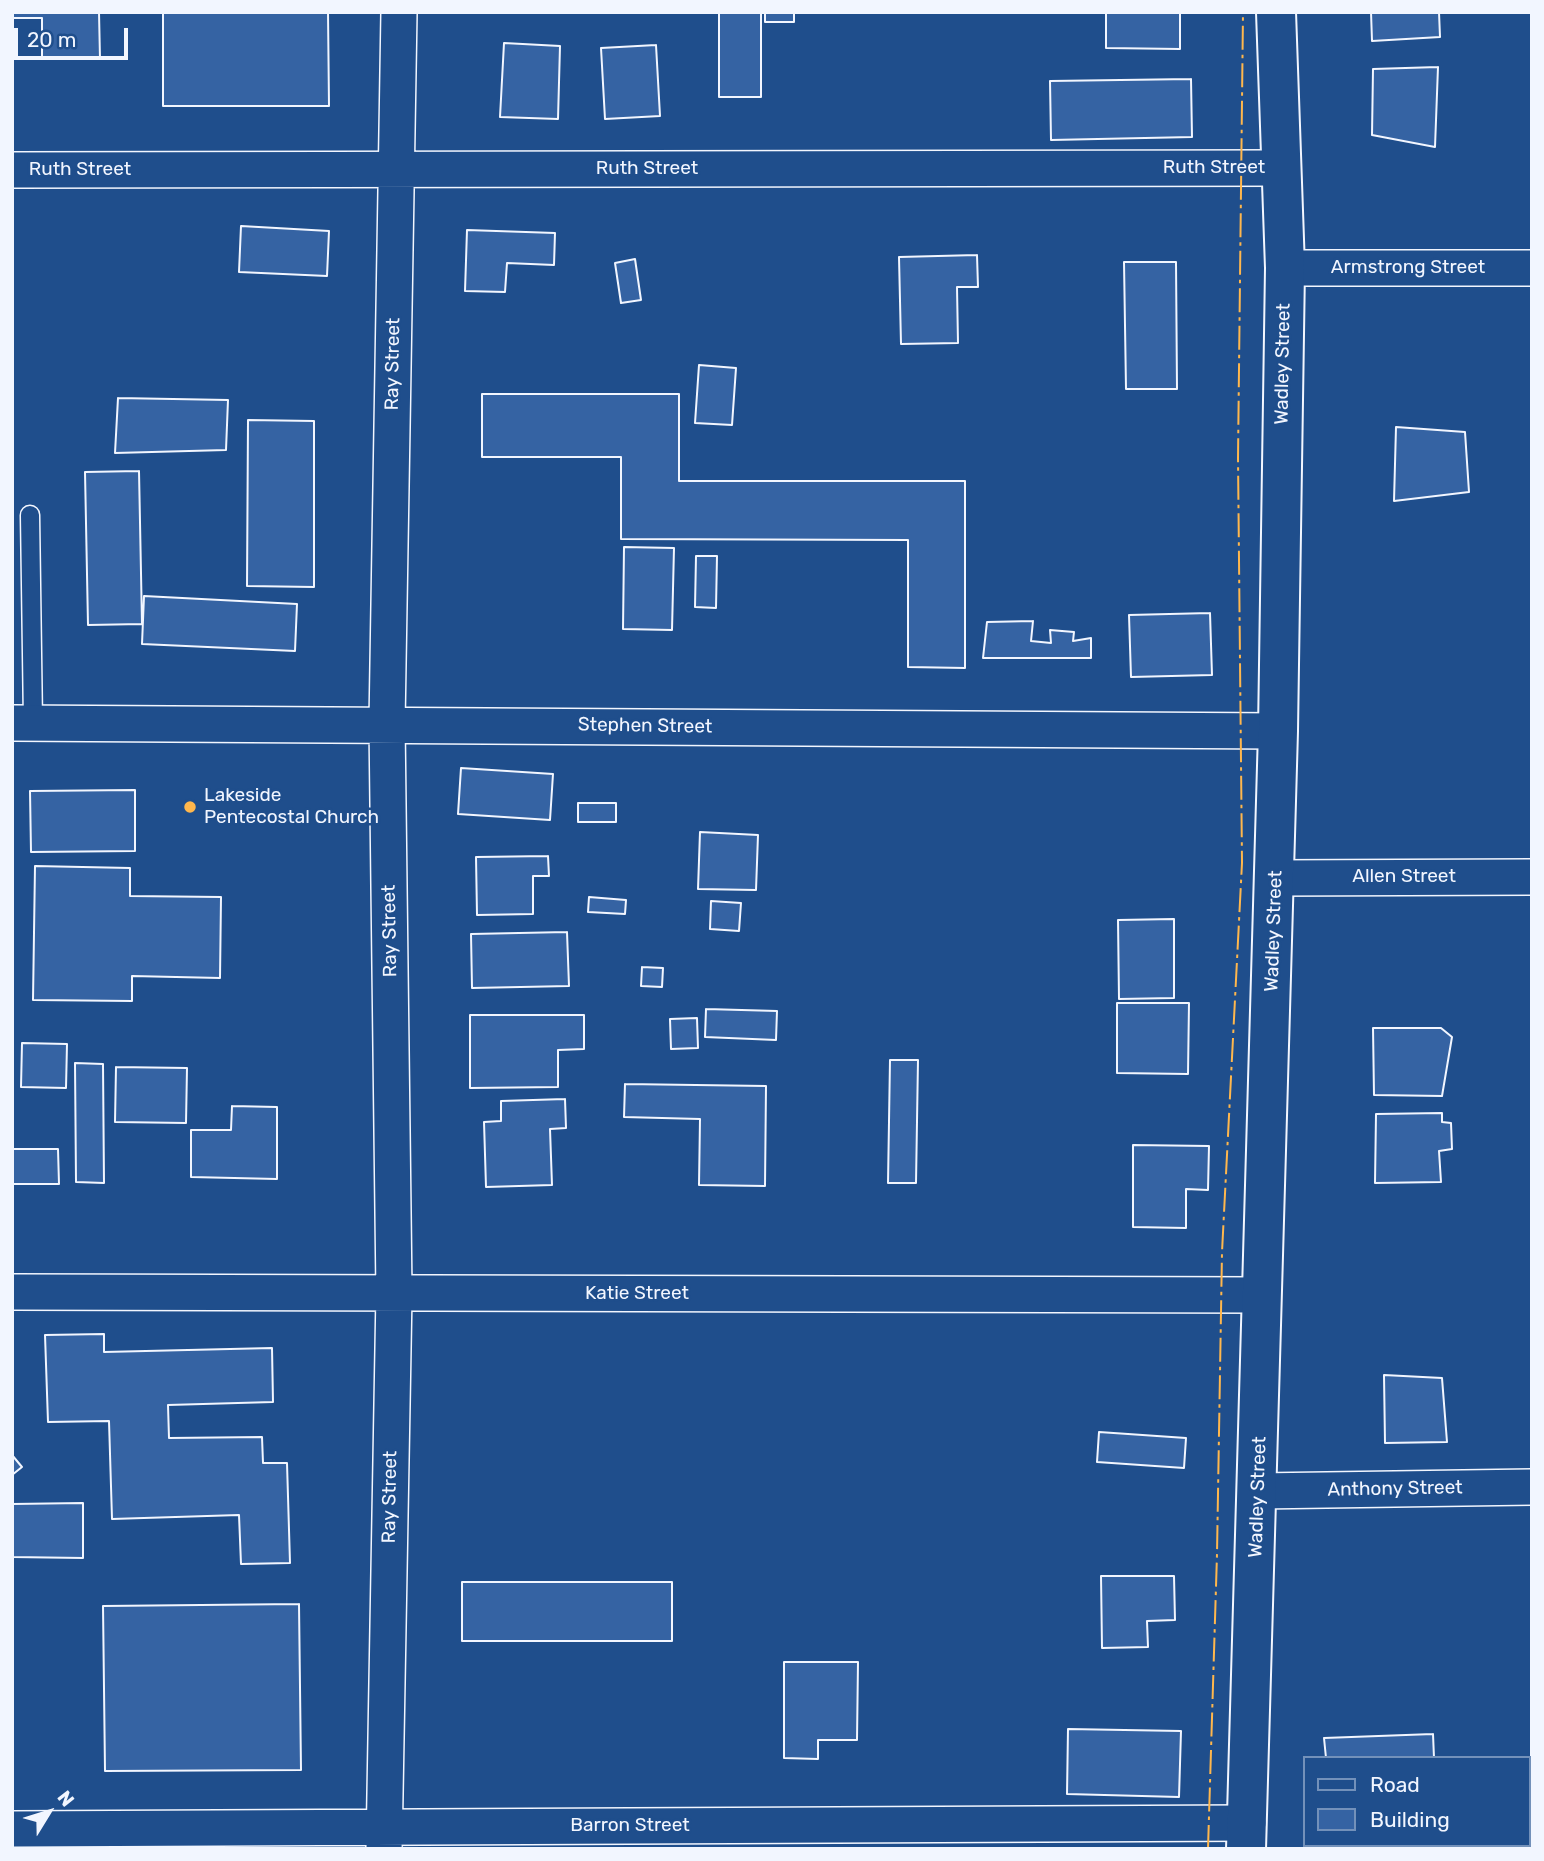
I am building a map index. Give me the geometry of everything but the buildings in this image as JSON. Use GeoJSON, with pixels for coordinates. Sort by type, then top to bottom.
{"type":"FeatureCollection","features":[{"type":"Feature","properties":{"kind":"street","name":"Ray Street"},"geometry":{"type":"LineString","coordinates":[[384,1838],[394,1293],[387,723],[399,12]]}},
{"type":"Feature","properties":{"kind":"street","name":"Wadley Street"},"geometry":{"type":"LineString","coordinates":[[1247,1836],[1278,731],[1285,268],[1276,12]]}},
{"type":"Feature","properties":{"kind":"street","name":"Ruth Street"},"geometry":{"type":"LineString","coordinates":[[12,170],[1282,167]]}},
{"type":"Feature","properties":{"kind":"street","name":"Armstrong Street"},"geometry":{"type":"LineString","coordinates":[[1285,268],[1532,268]]}},
{"type":"Feature","properties":{"kind":"street","name":"Stephen Street"},"geometry":{"type":"LineString","coordinates":[[22,723],[387,723],[1278,731]]}},
{"type":"Feature","properties":{"kind":"street","name":"Allen Street"},"geometry":{"type":"LineString","coordinates":[[1275,878],[1532,877]]}},
{"type":"Feature","properties":{"kind":"street","name":"Katie Street"},"geometry":{"type":"LineString","coordinates":[[12,1292],[1262,1295]]}},
{"type":"Feature","properties":{"kind":"street","name":"Anthony Street"},"geometry":{"type":"LineString","coordinates":[[1258,1491],[1532,1488]]}},
{"type":"Feature","properties":{"kind":"street","name":"Barron Street"},"geometry":{"type":"LineString","coordinates":[[12,1829],[384,1838],[1247,1836]]}},
{"type":"Feature","properties":{"kind":"lane"},"geometry":{"type":"LineString","coordinates":[[22,723],[30,515]]}},
{"type":"Feature","properties":{"kind":"power"},"geometry":{"type":"LineString","coordinates":[[1208,1849],[1222,1252],[1242,863],[1238,458],[1243,12]]}},
{"type":"Feature","properties":{"kind":"place","name":"Lakeside Pentecostal Church"},"geometry":{"type":"Point","coordinates":[190,807]}}]}
